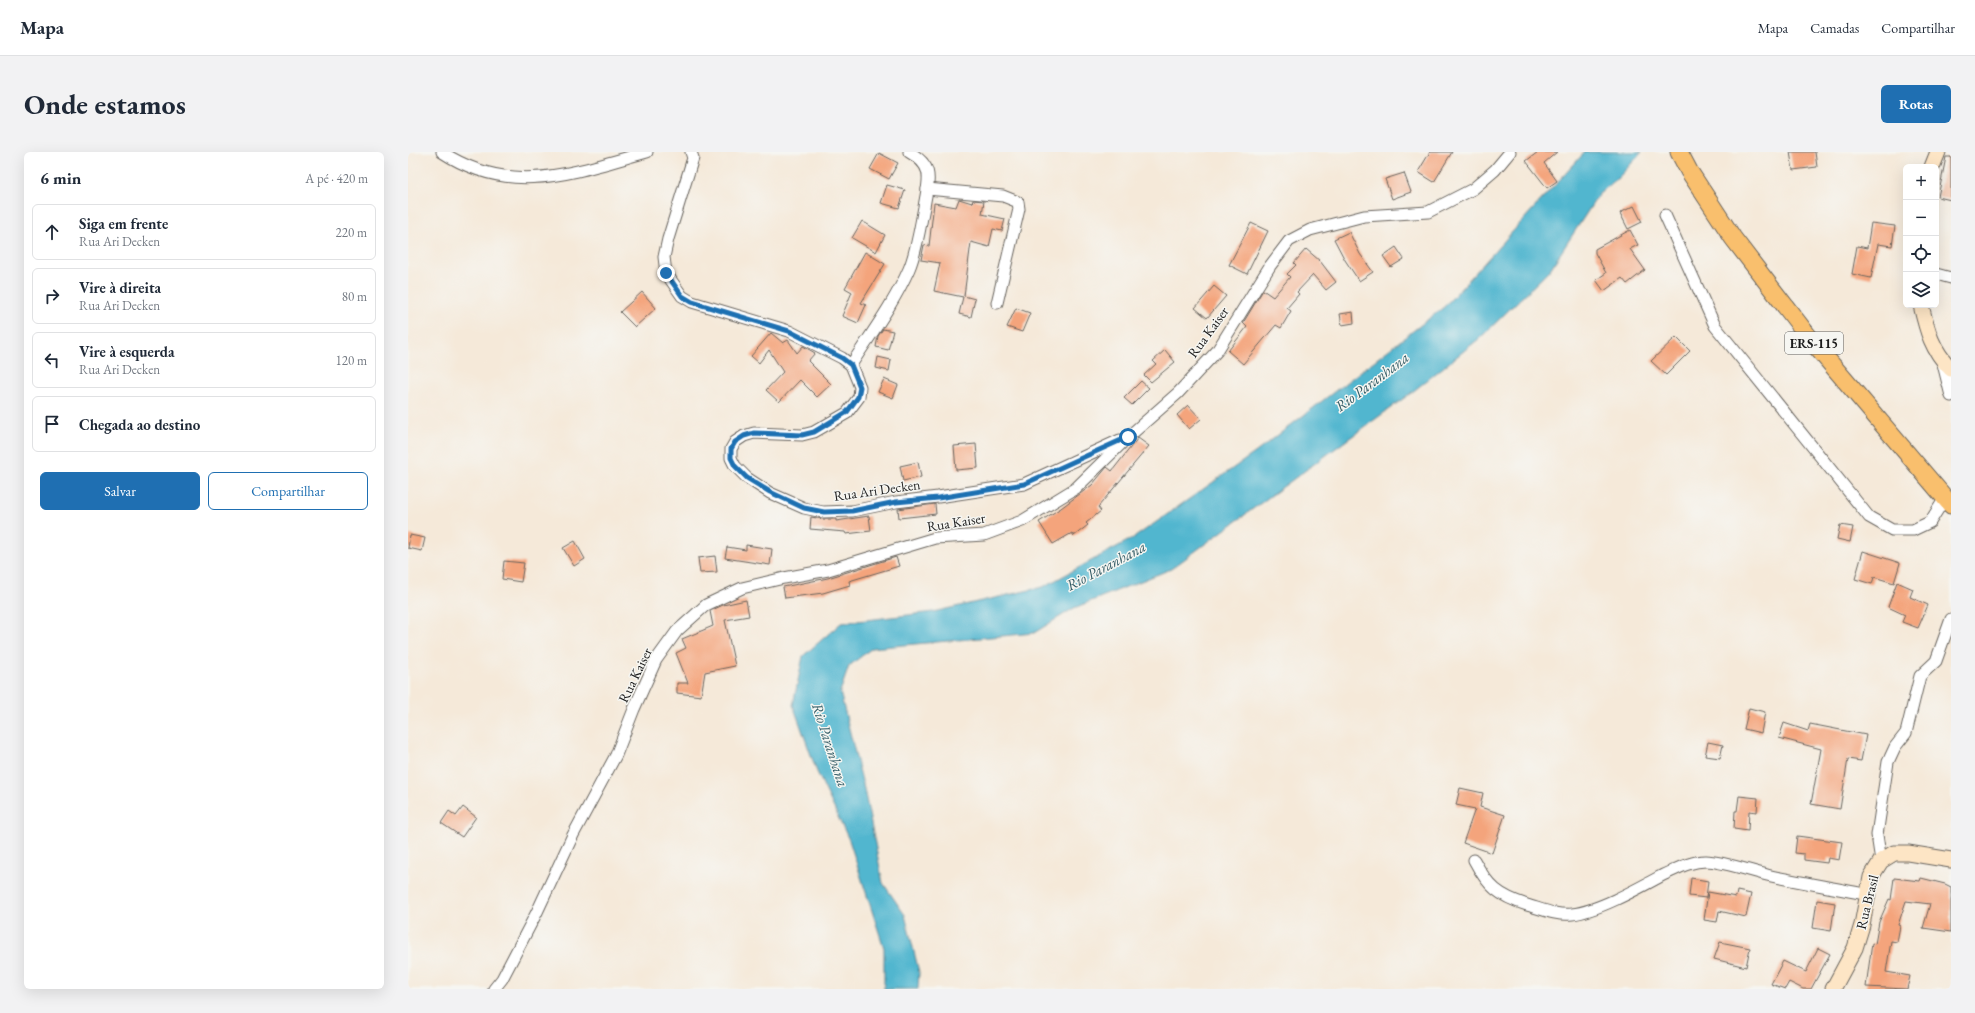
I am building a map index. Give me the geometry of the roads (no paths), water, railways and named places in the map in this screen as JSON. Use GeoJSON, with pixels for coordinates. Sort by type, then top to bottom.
{"type":"FeatureCollection","features":[{"type":"Feature","properties":{"kind":"main road","name":"ERS-115"},"geometry":{"type":"LineString","coordinates":[[1679,152],[1689,171],[1733,238],[1815,345],[1948,501]]}},
{"type":"Feature","properties":{"kind":"street"},"geometry":{"type":"LineString","coordinates":[[442,152],[477,170],[499,176],[536,178],[575,172],[647,152]]}},
{"type":"Feature","properties":{"kind":"street"},"geometry":{"type":"LineString","coordinates":[[691,152],[693,158],[668,239],[664,257],[666,273],[682,296],[692,302],[789,331],[842,358],[851,365],[894,298],[909,267],[920,226],[927,189],[928,170],[925,164],[909,152]]}},
{"type":"Feature","properties":{"kind":"street","name":"Rua Kaiser"},"geometry":{"type":"LineString","coordinates":[[494,989],[537,912],[573,835],[616,755],[634,709],[656,660],[677,631],[706,604],[749,587],[784,578],[828,570],[935,538],[984,535],[1022,521],[1076,488],[1128,437],[1178,393],[1217,351],[1270,266],[1289,241],[1310,230],[1364,216],[1428,212],[1473,189],[1495,170],[1510,152]]}},
{"type":"Feature","properties":{"kind":"street"},"geometry":{"type":"LineString","coordinates":[[1933,164],[1938,152]]}},
{"type":"Feature","properties":{"kind":"street"},"geometry":{"type":"LineString","coordinates":[[927,189],[1003,196],[1012,198],[1018,202],[1019,209],[997,303]]}},
{"type":"Feature","properties":{"kind":"street"},"geometry":{"type":"LineString","coordinates":[[1665,215],[1715,326],[1869,517],[1892,530],[1913,530],[1930,522],[1948,501]]}},
{"type":"Feature","properties":{"kind":"street"},"geometry":{"type":"LineString","coordinates":[[1939,275],[1951,278]]}},
{"type":"Feature","properties":{"kind":"street"},"geometry":{"type":"LineString","coordinates":[[1922,308],[1928,335],[1946,364],[1951,396]]}},
{"type":"Feature","properties":{"kind":"street","name":"Rua Ari Decken"},"geometry":{"type":"LineString","coordinates":[[851,365],[860,387],[858,397],[847,412],[814,432],[802,435],[754,433],[744,436],[735,442],[731,449],[731,458],[735,466],[747,478],[770,492],[804,508],[824,512],[852,511],[896,502],[938,498],[1024,484],[1128,437]]}},
{"type":"Feature","properties":{"kind":"street"},"geometry":{"type":"LineString","coordinates":[[1880,861],[1877,835],[1888,762],[1895,747],[1906,733],[1920,676],[1936,661],[1951,618]]}},
{"type":"Feature","properties":{"kind":"street","name":"Rua Brasil"},"geometry":{"type":"LineString","coordinates":[[1833,989],[1854,948],[1869,895],[1871,877],[1880,861],[1894,854],[1908,853],[1951,860]]}},
{"type":"Feature","properties":{"kind":"street"},"geometry":{"type":"LineString","coordinates":[[1474,860],[1494,890],[1504,897],[1538,908],[1570,914],[1583,911],[1621,897],[1680,867],[1696,862],[1708,861],[1869,895]]}},
{"type":"Feature","properties":{"kind":"water","name":"Rio Paranhana"},"geometry":{"type":"Polygon","coordinates":[[[1585,152],[1642,152],[1619,177],[1599,194],[1549,271],[1480,338],[1411,393],[1171,569],[1074,608],[1034,633],[872,648],[849,666],[840,692],[864,789],[883,883],[905,915],[919,972],[918,989],[884,989],[884,948],[849,840],[817,772],[793,705],[803,656],[841,623],[933,612],[1043,587],[1135,537],[1256,452],[1444,307],[1585,152]]]}}]}
